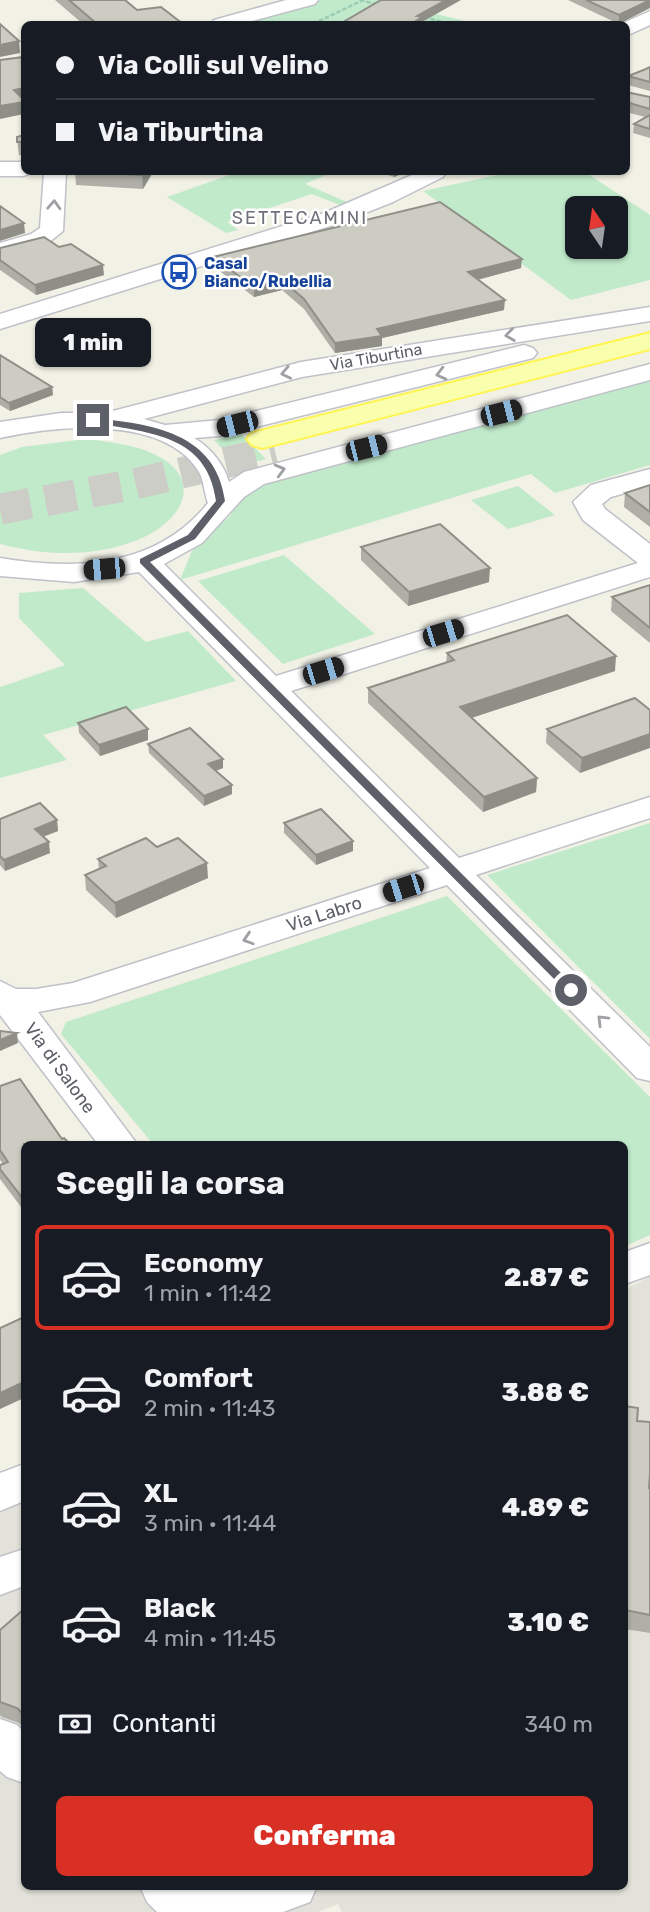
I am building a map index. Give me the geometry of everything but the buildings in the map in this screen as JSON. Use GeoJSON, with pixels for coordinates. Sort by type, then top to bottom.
{"type":"FeatureCollection","features":[{"type":"Feature","properties":{"kind":"main road"},"geometry":{"type":"LineString","coordinates":[[650,341],[269,445],[650,356]]}},
{"type":"Feature","properties":{"kind":"street"},"geometry":{"type":"LineString","coordinates":[[232,21],[308,0]]}},
{"type":"Feature","properties":{"kind":"street"},"geometry":{"type":"LineString","coordinates":[[630,28],[650,17]]}},
{"type":"Feature","properties":{"kind":"street"},"geometry":{"type":"LineString","coordinates":[[0,169],[21,169]]}},
{"type":"Feature","properties":{"kind":"street"},"geometry":{"type":"LineString","coordinates":[[0,250],[39,239],[51,231],[55,175]]}},
{"type":"Feature","properties":{"kind":"street"},"geometry":{"type":"LineString","coordinates":[[0,322],[339,216],[429,175]]}},
{"type":"Feature","properties":{"kind":"street","name":"Via Tiburtina"},"geometry":{"type":"LineString","coordinates":[[107,421],[293,371],[650,314]]}},
{"type":"Feature","properties":{"kind":"street","name":"Via Tiburtina"},"geometry":{"type":"LineString","coordinates":[[163,433],[220,428],[650,324]]}},
{"type":"Feature","properties":{"kind":"street"},"geometry":{"type":"LineString","coordinates":[[0,567],[57,572],[144,561],[192,537],[221,501],[237,487],[262,475],[582,393],[650,372]]}},
{"type":"Feature","properties":{"kind":"street","name":"Via Tiburtina"},"geometry":{"type":"LineString","coordinates":[[0,430],[56,421],[107,421],[163,433],[189,446],[206,460],[218,477],[221,501]]}},
{"type":"Feature","properties":{"kind":"street"},"geometry":{"type":"LineString","coordinates":[[650,477],[601,491],[587,502],[593,513],[650,558]]}},
{"type":"Feature","properties":{"kind":"street"},"geometry":{"type":"LineString","coordinates":[[144,561],[650,1069]]}},
{"type":"Feature","properties":{"kind":"street"},"geometry":{"type":"LineString","coordinates":[[270,688],[650,568]]}},
{"type":"Feature","properties":{"kind":"street","name":"Via Labro"},"geometry":{"type":"LineString","coordinates":[[4,997],[36,1001],[77,995],[650,807]]}},
{"type":"Feature","properties":{"kind":"street","name":"Via Labro"},"geometry":{"type":"LineString","coordinates":[[41,1040],[45,1022],[77,995]]}},
{"type":"Feature","properties":{"kind":"street","name":"Via di Salone"},"geometry":{"type":"LineString","coordinates":[[4,997],[41,1040],[116,1141]]}},
{"type":"Feature","properties":{"kind":"street"},"geometry":{"type":"LineString","coordinates":[[628,1268],[650,1258]]}},
{"type":"Feature","properties":{"kind":"street"},"geometry":{"type":"LineString","coordinates":[[0,1493],[21,1482]]}},
{"type":"Feature","properties":{"kind":"street"},"geometry":{"type":"LineString","coordinates":[[0,1576],[21,1569]]}},
{"type":"Feature","properties":{"kind":"street"},"geometry":{"type":"LineString","coordinates":[[0,1740],[21,1759]]}},
{"type":"Feature","properties":{"kind":"street"},"geometry":{"type":"LineString","coordinates":[[169,1890],[193,1912]]}},
{"type":"Feature","properties":{"kind":"street"},"geometry":{"type":"LineString","coordinates":[[209,1912],[279,1890]]}},
{"type":"Feature","properties":{"kind":"path"},"geometry":{"type":"LineString","coordinates":[[319,21],[361,0],[387,7]]}},
{"type":"Feature","properties":{"kind":"path"},"geometry":{"type":"LineString","coordinates":[[412,14],[439,21]]}},
{"type":"Feature","properties":{"kind":"shaded area"},"geometry":{"type":"Polygon","coordinates":[[[650,1276],[650,1912],[342,1912],[338,1904],[318,1912],[0,1912],[0,1514],[21,1502],[21,1890],[628,1890],[628,1288],[650,1276]]]}},
{"type":"Feature","properties":{"kind":"green space"},"geometry":{"type":"Polygon","coordinates":[[[320,0],[380,0],[465,21],[252,21],[320,0]]]}},
{"type":"Feature","properties":{"kind":"green space"},"geometry":{"type":"Polygon","coordinates":[[[229,175],[326,175],[305,184],[347,202],[340,205],[312,194],[227,222],[238,230],[226,233],[167,197],[229,175]]]}},
{"type":"Feature","properties":{"kind":"green space"},"geometry":{"type":"Polygon","coordinates":[[[497,175],[590,175],[621,196],[565,196],[565,259],[628,259],[628,200],[650,215],[650,280],[571,300],[423,191],[497,175]]]}},
{"type":"Feature","properties":{"kind":"green space"},"geometry":{"type":"Polygon","coordinates":[[[650,377],[650,465],[555,493],[531,474],[180,580],[192,551],[230,516],[237,503],[250,489],[278,476],[650,377]]]}},
{"type":"Feature","properties":{"kind":"green space"},"geometry":{"type":"Polygon","coordinates":[[[241,434],[266,459],[239,466],[214,440],[241,434]]]}},
{"type":"Feature","properties":{"kind":"green space"},"geometry":{"type":"Polygon","coordinates":[[[86,439],[137,448],[170,464],[179,475],[183,486],[177,510],[168,521],[142,538],[107,549],[53,553],[0,544],[0,455],[22,447],[86,439]]]}},
{"type":"Feature","properties":{"kind":"green space"},"geometry":{"type":"Polygon","coordinates":[[[518,486],[555,515],[508,529],[471,500],[518,486]]]}},
{"type":"Feature","properties":{"kind":"green space"},"geometry":{"type":"Polygon","coordinates":[[[284,555],[375,634],[283,664],[198,581],[284,555]]]}},
{"type":"Feature","properties":{"kind":"green space"},"geometry":{"type":"Polygon","coordinates":[[[83,588],[146,642],[188,631],[236,681],[43,735],[67,760],[0,778],[0,687],[65,665],[19,618],[19,593],[83,588]]]}},
{"type":"Feature","properties":{"kind":"green space"},"geometry":{"type":"Polygon","coordinates":[[[650,823],[650,1039],[487,875],[650,823]]]}},
{"type":"Feature","properties":{"kind":"green space"},"geometry":{"type":"Polygon","coordinates":[[[447,896],[650,1097],[650,1235],[628,1245],[628,1141],[150,1141],[61,1034],[66,1022],[447,896]]]}},
{"type":"Feature","properties":{"kind":"tunnel"},"geometry":{"type":"LineString","coordinates":[[0,509],[130,485],[275,451]]}},
{"type":"Feature","properties":{"kind":"place","name":"Casal Bianco/Rubellia"},"geometry":{"type":"Point","coordinates":[179,272]}},
{"type":"Feature","properties":{"kind":"district","name":"SETTECAMINI"},"geometry":{"type":"Point","coordinates":[300,218]}},
{"type":"Feature","properties":{"kind":"route"},"geometry":{"type":"LineString","coordinates":[[93,420],[121,423],[163,433],[189,446],[206,460],[218,477],[221,501],[192,537],[159,556],[144,561],[571,990]]}}]}
